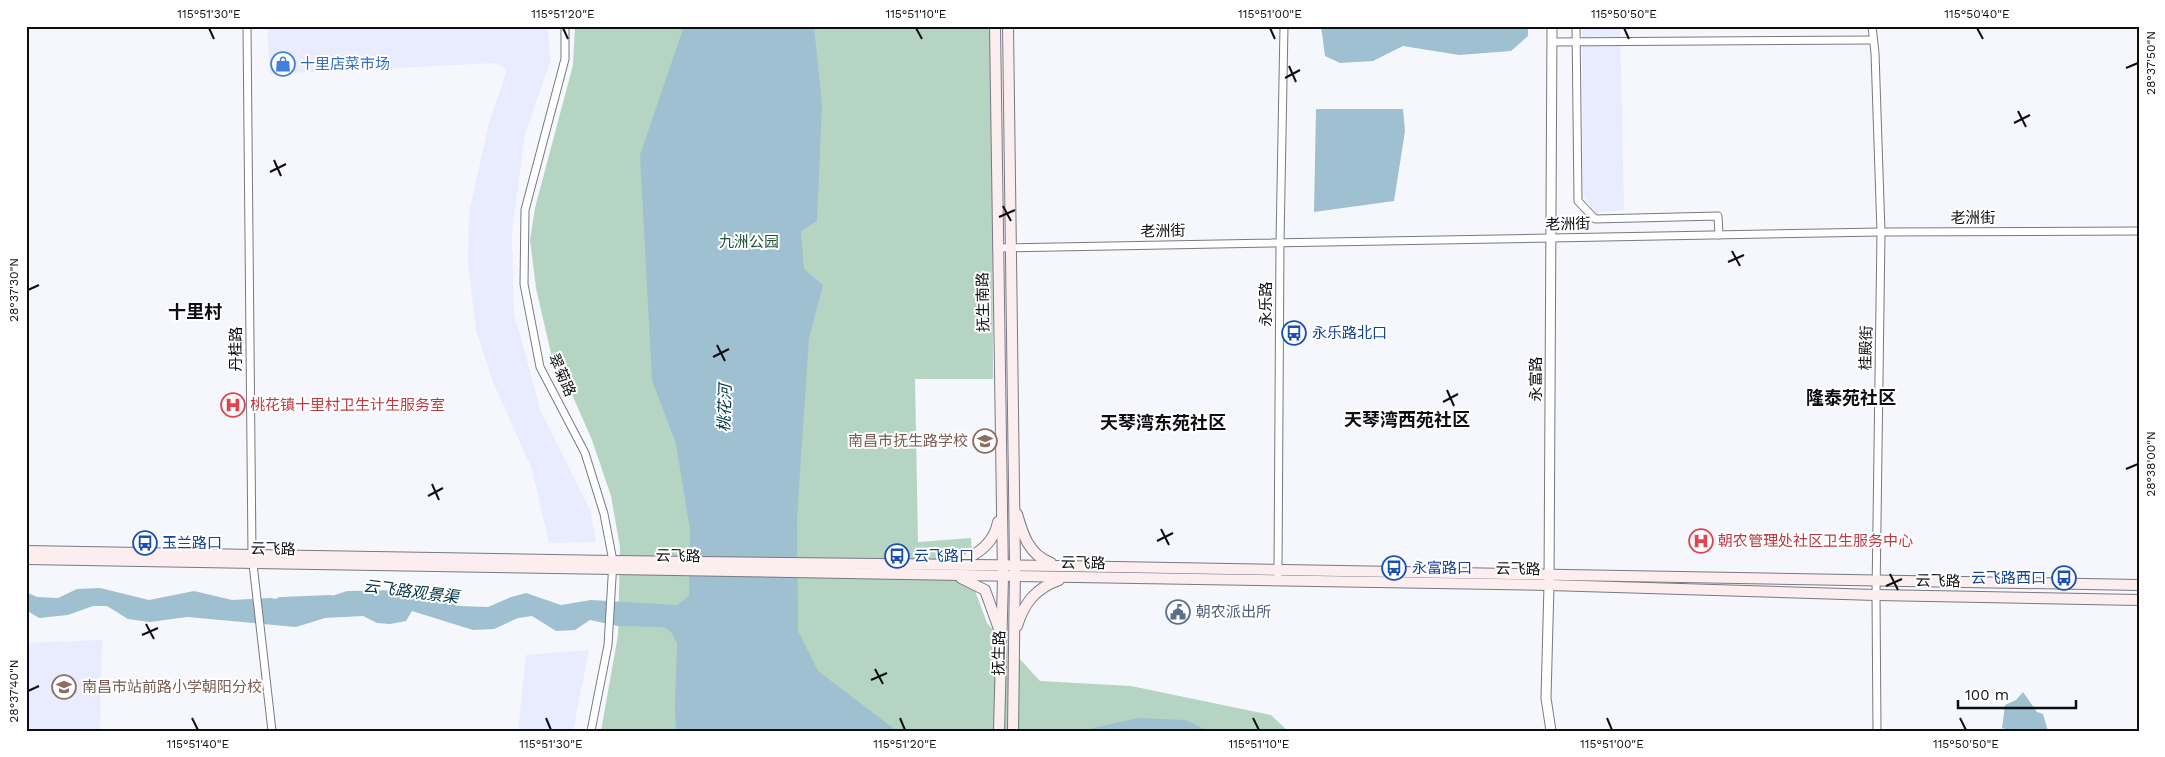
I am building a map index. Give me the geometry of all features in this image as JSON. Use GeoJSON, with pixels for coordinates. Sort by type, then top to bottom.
{"type":"FeatureCollection","features":[{"type":"Feature","properties":{"kind":"main road","name":"抚生南路"},"geometry":{"type":"LineString","coordinates":[[996,26],[997,248],[1003,577]]}},
{"type":"Feature","properties":{"kind":"main road","name":"抚生南路"},"geometry":{"type":"LineString","coordinates":[[1008,26],[1015,576]]}},
{"type":"Feature","properties":{"kind":"main road"},"geometry":{"type":"LineString","coordinates":[[951,564],[972,556],[989,543],[996,532],[1002,501]]}},
{"type":"Feature","properties":{"kind":"main road"},"geometry":{"type":"LineString","coordinates":[[1014,502],[1023,532],[1032,551],[1043,560],[1059,566]]}},
{"type":"Feature","properties":{"kind":"main road","name":"云飞路"},"geometry":{"type":"LineString","coordinates":[[26,551],[252,559],[614,566],[811,562],[1278,570],[1876,595],[2139,600]]}},
{"type":"Feature","properties":{"kind":"main road","name":"云飞路"},"geometry":{"type":"LineString","coordinates":[[26,559],[252,559]]}},
{"type":"Feature","properties":{"kind":"main road","name":"云飞路"},"geometry":{"type":"LineString","coordinates":[[680,566],[804,573],[1278,582],[1549,580],[1876,581],[2139,585]]}},
{"type":"Feature","properties":{"kind":"main road"},"geometry":{"type":"LineString","coordinates":[[955,576],[985,590],[1001,637]]}},
{"type":"Feature","properties":{"kind":"main road","name":"抚生路"},"geometry":{"type":"LineString","coordinates":[[1013,731],[1015,576]]}},
{"type":"Feature","properties":{"kind":"main road","name":"抚生路"},"geometry":{"type":"LineString","coordinates":[[999,730],[1003,577]]}},
{"type":"Feature","properties":{"kind":"main road"},"geometry":{"type":"LineString","coordinates":[[1014,636],[1020,616],[1037,591],[1066,578]]}},
{"type":"Feature","properties":{"kind":"street","name":"丹桂路"},"geometry":{"type":"LineString","coordinates":[[247,26],[252,559],[272,731]]}},
{"type":"Feature","properties":{"kind":"street","name":"翠菊路"},"geometry":{"type":"LineString","coordinates":[[565,26],[565,59],[525,210],[524,284],[540,367],[585,453],[604,514],[614,566],[608,645],[591,731]]}},
{"type":"Feature","properties":{"kind":"street","name":"永乐路"},"geometry":{"type":"LineString","coordinates":[[1278,582],[1280,242],[1284,26]]}},
{"type":"Feature","properties":{"kind":"street","name":"永富路"},"geometry":{"type":"LineString","coordinates":[[1550,731],[1546,698],[1549,580],[1552,26]]}},
{"type":"Feature","properties":{"kind":"street"},"geometry":{"type":"LineString","coordinates":[[1576,26],[1578,201],[1595,219],[1718,216],[1719,235]]}},
{"type":"Feature","properties":{"kind":"street","name":"桂殿街"},"geometry":{"type":"LineString","coordinates":[[1872,26],[1881,232],[1876,581],[1877,731]]}},
{"type":"Feature","properties":{"kind":"street"},"geometry":{"type":"LineString","coordinates":[[1552,42],[1873,40]]}},
{"type":"Feature","properties":{"kind":"street","name":"老洲街"},"geometry":{"type":"LineString","coordinates":[[997,248],[1881,232],[2139,231]]}},
{"type":"Feature","properties":{"kind":"shaded area"},"geometry":{"type":"Polygon","coordinates":[[[267,26],[548,26],[550,62],[525,134],[512,232],[514,313],[541,412],[590,510],[596,542],[549,543],[532,469],[493,382],[476,330],[468,264],[469,213],[489,123],[507,70],[496,63],[270,74],[267,26]]]}},
{"type":"Feature","properties":{"kind":"shaded area"},"geometry":{"type":"Polygon","coordinates":[[[1582,26],[1620,26],[1624,210],[1596,212],[1583,196],[1582,26]]]}},
{"type":"Feature","properties":{"kind":"shaded area","name":"南昌市站前路小学朝阳分校"},"geometry":{"type":"Polygon","coordinates":[[[102,640],[100,731],[26,731],[26,643],[102,640]]]}},
{"type":"Feature","properties":{"kind":"shaded area"},"geometry":{"type":"Polygon","coordinates":[[[589,650],[573,731],[518,731],[526,655],[589,650]]]}},
{"type":"Feature","properties":{"kind":"green space","name":"九洲公园"},"geometry":{"type":"Polygon","coordinates":[[[575,26],[992,26],[993,379],[915,379],[918,542],[971,538],[974,588],[987,623],[1040,681],[1131,686],[1271,715],[1288,731],[601,731],[618,635],[620,547],[611,496],[592,440],[570,390],[552,358],[536,288],[530,240],[535,208],[573,65],[575,26]]]}},
{"type":"Feature","properties":{"kind":"water","name":"桃花河"},"geometry":{"type":"Polygon","coordinates":[[[684,26],[814,26],[822,105],[817,221],[801,231],[804,269],[823,285],[809,338],[797,517],[798,631],[818,671],[897,731],[676,731],[677,643],[671,632],[664,627],[618,626],[590,620],[575,630],[556,631],[532,616],[518,618],[494,629],[473,630],[412,611],[406,621],[390,624],[377,623],[363,616],[325,618],[296,627],[187,617],[150,622],[128,619],[107,606],[93,606],[68,615],[39,618],[26,610],[26,592],[37,597],[58,598],[77,589],[100,588],[149,600],[194,591],[232,600],[271,598],[307,604],[347,591],[407,590],[459,606],[488,607],[526,593],[561,605],[591,600],[677,605],[689,596],[690,530],[676,444],[652,380],[640,155],[684,26]]]}},
{"type":"Feature","properties":{"kind":"water"},"geometry":{"type":"Polygon","coordinates":[[[1321,26],[1528,26],[1528,36],[1511,51],[1459,55],[1403,46],[1373,61],[1340,63],[1325,56],[1321,26]]]}},
{"type":"Feature","properties":{"kind":"water"},"geometry":{"type":"Polygon","coordinates":[[[1316,109],[1403,109],[1405,131],[1394,201],[1314,212],[1316,109]]]}},
{"type":"Feature","properties":{"kind":"water"},"geometry":{"type":"Polygon","coordinates":[[[2023,692],[2037,712],[2043,714],[2048,731],[2014,731],[2002,728],[2005,705],[2016,700],[2023,692]]]}},
{"type":"Feature","properties":{"kind":"water"},"geometry":{"type":"Polygon","coordinates":[[[1138,718],[1186,720],[1208,731],[1080,731],[1138,718]]]}},
{"type":"Feature","properties":{"kind":"waterway","name":"云飞路观景渠"},"geometry":{"type":"LineString","coordinates":[[281,604],[330,602]]}},
{"type":"Feature","properties":{"kind":"place","name":"十里店菜市场"},"geometry":{"type":"Point","coordinates":[283,64]}},
{"type":"Feature","properties":{"kind":"place","name":"永乐路北口"},"geometry":{"type":"Point","coordinates":[1294,333]}},
{"type":"Feature","properties":{"kind":"place","name":"桃花镇十里村卫生计生服务室"},"geometry":{"type":"Point","coordinates":[233,405]}},
{"type":"Feature","properties":{"kind":"place","name":"南昌市抚生路学校"},"geometry":{"type":"Point","coordinates":[985,441]}},
{"type":"Feature","properties":{"kind":"place","name":"朝农管理处社区卫生服务中心"},"geometry":{"type":"Point","coordinates":[1701,541]}},
{"type":"Feature","properties":{"kind":"place","name":"玉兰路口"},"geometry":{"type":"Point","coordinates":[145,543]}},
{"type":"Feature","properties":{"kind":"place","name":"云飞路口"},"geometry":{"type":"Point","coordinates":[897,556]}},
{"type":"Feature","properties":{"kind":"place","name":"永富路口"},"geometry":{"type":"Point","coordinates":[1394,568]}},
{"type":"Feature","properties":{"kind":"place","name":"云飞路西口"},"geometry":{"type":"Point","coordinates":[2064,578]}},
{"type":"Feature","properties":{"kind":"place","name":"朝农派出所"},"geometry":{"type":"Point","coordinates":[1178,612]}},
{"type":"Feature","properties":{"kind":"place","name":"南昌市站前路小学朝阳分校"},"geometry":{"type":"Point","coordinates":[64,687]}},
{"type":"Feature","properties":{"kind":"district","name":"十里村"},"geometry":{"type":"Point","coordinates":[195,312]}},
{"type":"Feature","properties":{"kind":"district","name":"隆泰苑社区"},"geometry":{"type":"Point","coordinates":[1851,398]}},
{"type":"Feature","properties":{"kind":"district","name":"天琴湾西苑社区"},"geometry":{"type":"Point","coordinates":[1407,420]}},
{"type":"Feature","properties":{"kind":"district","name":"天琴湾东苑社区"},"geometry":{"type":"Point","coordinates":[1163,423]}}]}
